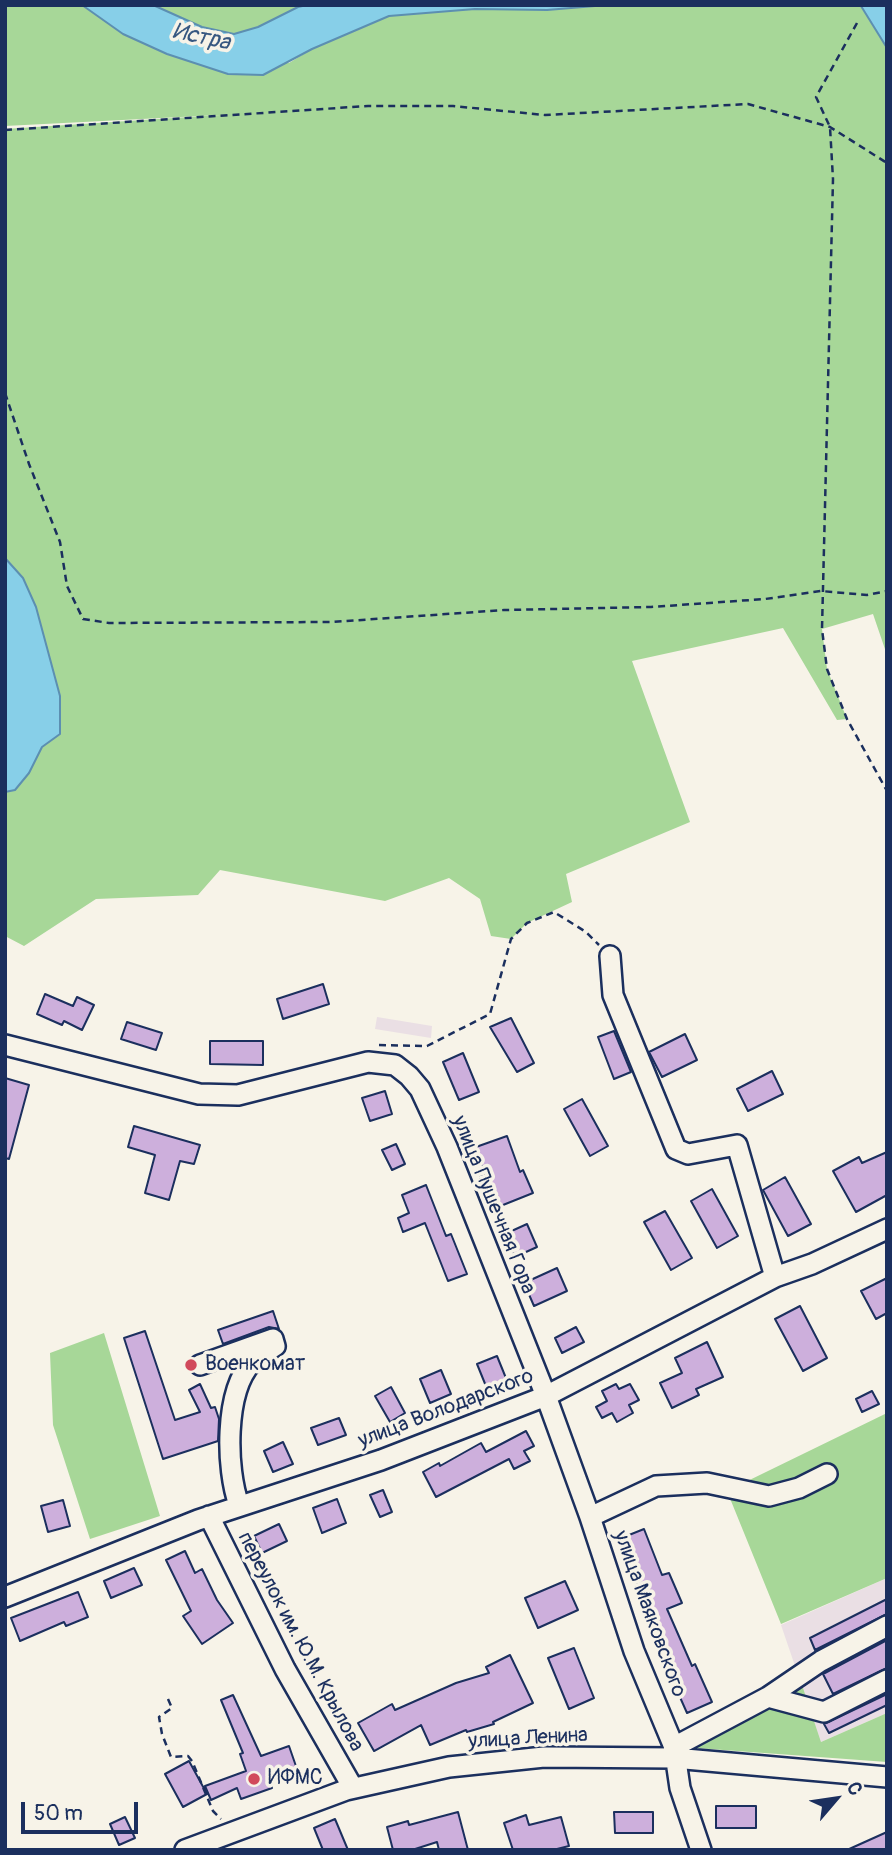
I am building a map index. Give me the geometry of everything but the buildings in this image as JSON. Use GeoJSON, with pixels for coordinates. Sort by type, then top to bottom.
{"type":"FeatureCollection","features":[{"type":"Feature","properties":{"kind":"street"},"geometry":{"type":"LineString","coordinates":[[610,956],[613,995],[676,1149],[688,1154],[737,1145],[775,1277]]}},
{"type":"Feature","properties":{"kind":"street"},"geometry":{"type":"LineString","coordinates":[[5,1045],[199,1094],[238,1095],[368,1062]]}},
{"type":"Feature","properties":{"kind":"street","name":"улица Пушечная Гора"},"geometry":{"type":"LineString","coordinates":[[368,1062],[395,1065],[420,1088],[447,1147],[546,1396]]}},
{"type":"Feature","properties":{"kind":"street","name":"улица Володарского"},"geometry":{"type":"LineString","coordinates":[[5,1597],[209,1516],[381,1460],[546,1396],[775,1277],[812,1264],[887,1229]]}},
{"type":"Feature","properties":{"kind":"street"},"geometry":{"type":"LineString","coordinates":[[200,1365],[273,1339],[275,1346],[252,1363],[235,1394],[229,1450],[233,1487],[239,1506]]}},
{"type":"Feature","properties":{"kind":"street","name":"улица Маяковского"},"geometry":{"type":"LineString","coordinates":[[546,1396],[590,1517],[634,1651],[674,1752],[680,1788],[701,1850]]}},
{"type":"Feature","properties":{"kind":"street"},"geometry":{"type":"LineString","coordinates":[[590,1517],[656,1486],[707,1483],[769,1496],[799,1488],[827,1474]]}},
{"type":"Feature","properties":{"kind":"street","name":"переулок им. Ю.М. Крылова"},"geometry":{"type":"LineString","coordinates":[[209,1516],[285,1669],[353,1788]]}},
{"type":"Feature","properties":{"kind":"street"},"geometry":{"type":"LineString","coordinates":[[674,1752],[768,1697],[821,1661],[887,1626]]}},
{"type":"Feature","properties":{"kind":"street"},"geometry":{"type":"LineString","coordinates":[[768,1697],[824,1712],[887,1680]]}},
{"type":"Feature","properties":{"kind":"street","name":"улица Ленина"},"geometry":{"type":"LineString","coordinates":[[185,1850],[353,1788],[449,1767],[544,1757],[674,1752],[887,1777]]}},
{"type":"Feature","properties":{"kind":"path"},"geometry":{"type":"LineString","coordinates":[[857,23],[816,97],[830,127],[833,179],[822,629],[827,669],[848,719],[887,791]]}},
{"type":"Feature","properties":{"kind":"path"},"geometry":{"type":"LineString","coordinates":[[5,131],[368,106],[453,106],[544,115],[748,104],[830,127],[887,163]]}},
{"type":"Feature","properties":{"kind":"path"},"geometry":{"type":"LineString","coordinates":[[5,393],[29,464],[61,542],[67,586],[83,619],[110,623],[332,622],[505,610],[652,607],[765,599],[821,591],[867,595],[887,591]]}},
{"type":"Feature","properties":{"kind":"path"},"geometry":{"type":"LineString","coordinates":[[368,1062],[379,1045],[427,1046],[490,1014],[511,939],[527,923],[554,912],[586,932],[610,956]]}},
{"type":"Feature","properties":{"kind":"path"},"geometry":{"type":"LineString","coordinates":[[168,1699],[172,1708],[159,1717],[159,1723],[170,1757],[188,1756],[192,1760],[213,1811],[224,1821]]}},
{"type":"Feature","properties":{"kind":"shaded area"},"geometry":{"type":"Polygon","coordinates":[[[377,1017],[432,1026],[431,1038],[375,1029],[377,1017]]]}},
{"type":"Feature","properties":{"kind":"shaded area"},"geometry":{"type":"Polygon","coordinates":[[[887,1578],[887,1713],[821,1742],[781,1625],[887,1578]]]}},
{"type":"Feature","properties":{"kind":"green space"},"geometry":{"type":"Polygon","coordinates":[[[5,5],[82,5],[123,34],[289,63],[312,49],[389,16],[475,9],[547,10],[607,5],[860,5],[887,48],[887,655],[873,614],[822,629],[827,669],[847,719],[837,720],[783,628],[632,661],[690,822],[566,874],[572,902],[527,923],[511,939],[491,936],[480,899],[449,878],[385,901],[220,870],[198,895],[96,899],[24,946],[5,936],[5,792],[15,790],[29,773],[42,747],[60,734],[60,696],[23,578],[5,558],[5,129],[220,115],[5,126],[5,5]]]}},
{"type":"Feature","properties":{"kind":"green space"},"geometry":{"type":"Polygon","coordinates":[[[153,5],[307,5],[258,27],[234,34],[202,27],[153,5]]]}},
{"type":"Feature","properties":{"kind":"green space"},"geometry":{"type":"Polygon","coordinates":[[[104,1333],[160,1516],[90,1539],[53,1425],[50,1353],[104,1333]]]}},
{"type":"Feature","properties":{"kind":"green space"},"geometry":{"type":"Polygon","coordinates":[[[887,1413],[887,1578],[781,1624],[727,1491],[887,1413]]]}},
{"type":"Feature","properties":{"kind":"green space"},"geometry":{"type":"Polygon","coordinates":[[[801,1682],[821,1742],[887,1713],[887,1762],[696,1748],[801,1682]]]}},
{"type":"Feature","properties":{"kind":"water","name":"Истра"},"geometry":{"type":"Polygon","coordinates":[[[82,5],[153,5],[202,27],[234,34],[258,27],[307,5],[607,5],[547,10],[475,9],[389,16],[312,49],[263,75],[228,74],[167,54],[123,34],[82,5]]]}},
{"type":"Feature","properties":{"kind":"water"},"geometry":{"type":"Polygon","coordinates":[[[887,5],[887,48],[861,6],[887,5]]]}},
{"type":"Feature","properties":{"kind":"water"},"geometry":{"type":"Polygon","coordinates":[[[5,558],[23,578],[36,607],[60,696],[60,734],[42,747],[29,773],[15,790],[5,792],[5,558]]]}},
{"type":"Feature","properties":{"kind":"place","name":"Военкомат"},"geometry":{"type":"Point","coordinates":[191,1365]}},
{"type":"Feature","properties":{"kind":"place","name":"ИФМС"},"geometry":{"type":"Point","coordinates":[254,1779]}}]}
